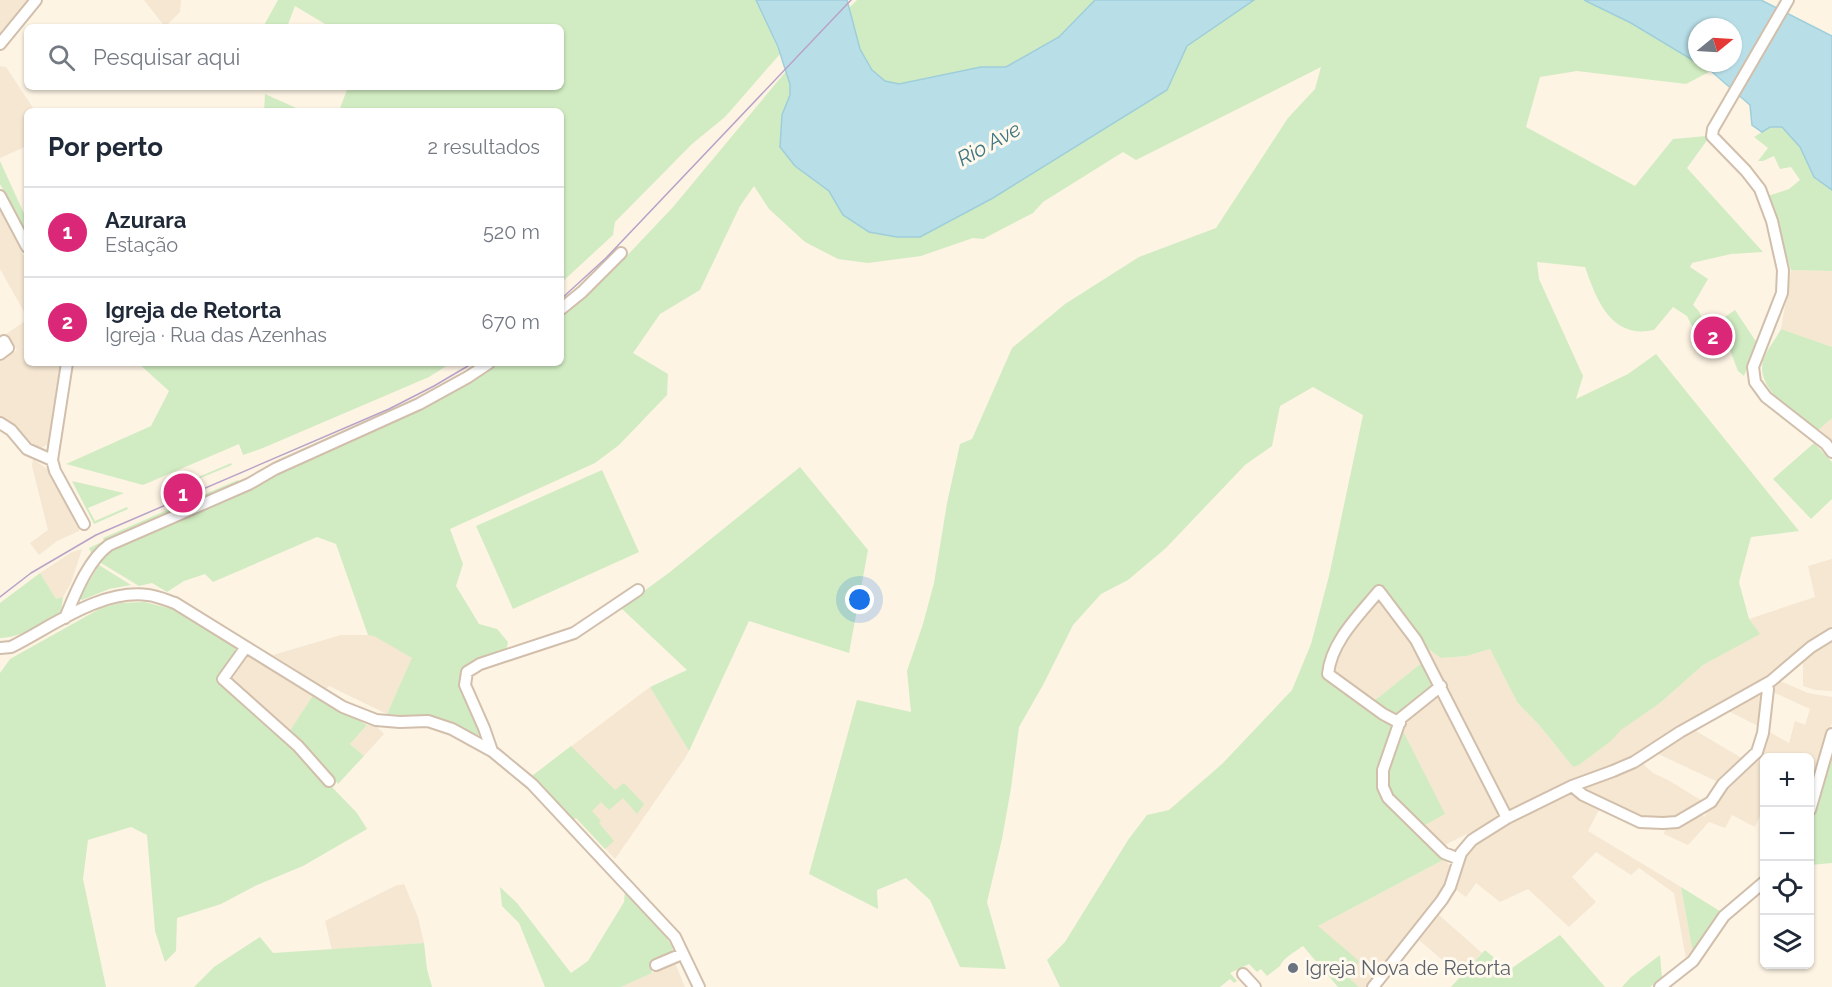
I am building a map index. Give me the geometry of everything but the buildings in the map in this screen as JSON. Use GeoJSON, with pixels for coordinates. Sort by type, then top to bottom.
{"type":"FeatureCollection","features":[{"type":"Feature","properties":{"kind":"street"},"geometry":{"type":"LineString","coordinates":[[0,44],[36,0]]}},
{"type":"Feature","properties":{"kind":"street"},"geometry":{"type":"LineString","coordinates":[[1788,0],[1713,129],[1712,136],[1760,189],[1772,221],[1783,270],[1782,293],[1753,367],[1755,382],[1766,397],[1826,444],[1832,452]]}},
{"type":"Feature","properties":{"kind":"street"},"geometry":{"type":"LineString","coordinates":[[0,196],[24,241]]}},
{"type":"Feature","properties":{"kind":"street"},"geometry":{"type":"LineString","coordinates":[[564,307],[621,253]]}},
{"type":"Feature","properties":{"kind":"street"},"geometry":{"type":"LineString","coordinates":[[0,344],[4,341],[8,348],[0,354]]}},
{"type":"Feature","properties":{"kind":"street"},"geometry":{"type":"LineString","coordinates":[[67,366],[52,460],[55,471],[84,524]]}},
{"type":"Feature","properties":{"kind":"street"},"geometry":{"type":"LineString","coordinates":[[65,618],[75,592],[101,551],[110,545],[249,484],[275,469],[419,404],[484,366]]}},
{"type":"Feature","properties":{"kind":"street"},"geometry":{"type":"LineString","coordinates":[[0,423],[11,430],[27,449],[52,460]]}},
{"type":"Feature","properties":{"kind":"street"},"geometry":{"type":"LineString","coordinates":[[492,751],[465,686],[467,672],[480,664],[574,633],[638,590]]}},
{"type":"Feature","properties":{"kind":"street"},"geometry":{"type":"LineString","coordinates":[[1400,723],[1383,714],[1328,674],[1329,665],[1341,638],[1379,591],[1416,640],[1507,818]]}},
{"type":"Feature","properties":{"kind":"street"},"geometry":{"type":"LineString","coordinates":[[0,648],[11,647],[99,600],[120,595],[149,595],[175,603],[343,707],[376,720],[428,721],[452,729],[492,751],[532,784],[675,937],[699,987]]}},
{"type":"Feature","properties":{"kind":"street"},"geometry":{"type":"LineString","coordinates":[[1373,987],[1442,900],[1450,887],[1465,847],[1472,840],[1507,818],[1572,786],[1634,762],[1680,732],[1780,675],[1811,647],[1832,634]]}},
{"type":"Feature","properties":{"kind":"street"},"geometry":{"type":"LineString","coordinates":[[246,648],[223,679],[298,746],[329,781]]}},
{"type":"Feature","properties":{"kind":"street"},"geometry":{"type":"LineString","coordinates":[[1572,786],[1583,795],[1640,822],[1677,822],[1710,802],[1723,784],[1757,752],[1763,733],[1768,689],[1766,684]]}},
{"type":"Feature","properties":{"kind":"street"},"geometry":{"type":"LineString","coordinates":[[1441,686],[1401,718],[1383,770],[1383,787],[1388,798],[1444,853],[1459,859]]}},
{"type":"Feature","properties":{"kind":"street"},"geometry":{"type":"LineString","coordinates":[[1810,807],[1832,734]]}},
{"type":"Feature","properties":{"kind":"street"},"geometry":{"type":"LineString","coordinates":[[1660,987],[1693,961],[1724,916],[1760,885]]}},
{"type":"Feature","properties":{"kind":"street"},"geometry":{"type":"LineString","coordinates":[[656,965],[682,954]]}},
{"type":"Feature","properties":{"kind":"street"},"geometry":{"type":"LineString","coordinates":[[1243,974],[1255,987]]}},
{"type":"Feature","properties":{"kind":"shaded area"},"geometry":{"type":"Polygon","coordinates":[[[0,0],[28,0],[0,34],[0,0]]]}},
{"type":"Feature","properties":{"kind":"shaded area"},"geometry":{"type":"Polygon","coordinates":[[[144,0],[181,0],[180,12],[168,24],[163,24],[144,0]]]}},
{"type":"Feature","properties":{"kind":"shaded area"},"geometry":{"type":"Polygon","coordinates":[[[0,66],[6,67],[33,108],[24,108],[24,147],[0,158],[0,66]]]}},
{"type":"Feature","properties":{"kind":"shaded area"},"geometry":{"type":"Polygon","coordinates":[[[0,210],[24,256],[24,312],[0,269],[0,210]]]}},
{"type":"Feature","properties":{"kind":"shaded area"},"geometry":{"type":"Polygon","coordinates":[[[1791,270],[1832,271],[1832,347],[1781,329],[1791,270]]]}},
{"type":"Feature","properties":{"kind":"shaded area"},"geometry":{"type":"Polygon","coordinates":[[[24,322],[24,366],[60,366],[49,444],[41,448],[33,447],[13,426],[0,418],[0,361],[17,350],[6,334],[24,322]]]}},
{"type":"Feature","properties":{"kind":"shaded area"},"geometry":{"type":"Polygon","coordinates":[[[1832,418],[1832,444],[1819,429],[1832,418]]]}},
{"type":"Feature","properties":{"kind":"shaded area"},"geometry":{"type":"Polygon","coordinates":[[[33,459],[50,471],[80,527],[79,531],[57,541],[39,555],[30,543],[48,530],[32,466],[33,459]]]}},
{"type":"Feature","properties":{"kind":"shaded area"},"geometry":{"type":"Polygon","coordinates":[[[82,549],[71,583],[63,597],[56,600],[40,573],[72,552],[82,549]]]}},
{"type":"Feature","properties":{"kind":"shaded area"},"geometry":{"type":"Polygon","coordinates":[[[1832,559],[1832,626],[1786,660],[1783,669],[1701,713],[1624,763],[1508,814],[1425,646],[1441,658],[1467,656],[1490,649],[1517,702],[1573,767],[1611,741],[1620,730],[1660,703],[1703,665],[1759,634],[1749,619],[1815,597],[1808,566],[1832,559]]]}},
{"type":"Feature","properties":{"kind":"shaded area"},"geometry":{"type":"Polygon","coordinates":[[[1377,599],[1382,600],[1424,661],[1374,701],[1344,681],[1332,665],[1352,628],[1377,599]]]}},
{"type":"Feature","properties":{"kind":"shaded area"},"geometry":{"type":"Polygon","coordinates":[[[341,635],[374,635],[413,658],[387,714],[329,686],[326,689],[273,655],[341,635]]]}},
{"type":"Feature","properties":{"kind":"shaded area"},"geometry":{"type":"Polygon","coordinates":[[[1832,639],[1832,691],[1815,690],[1803,686],[1803,656],[1832,639]]]}},
{"type":"Feature","properties":{"kind":"shaded area"},"geometry":{"type":"Polygon","coordinates":[[[249,655],[314,694],[289,732],[230,681],[249,655]]]}},
{"type":"Feature","properties":{"kind":"shaded area"},"geometry":{"type":"Polygon","coordinates":[[[1780,681],[1808,693],[1832,697],[1832,723],[1819,755],[1814,776],[1814,753],[1760,753],[1760,816],[1755,827],[1732,815],[1725,828],[1709,822],[1688,845],[1664,834],[1666,826],[1700,812],[1704,817],[1724,785],[1751,762],[1766,730],[1789,743],[1795,721],[1805,725],[1810,709],[1773,692],[1780,681]]]}},
{"type":"Feature","properties":{"kind":"shaded area"},"geometry":{"type":"Polygon","coordinates":[[[650,687],[689,751],[615,859],[576,818],[573,820],[532,776],[650,687]]]}},
{"type":"Feature","properties":{"kind":"shaded area"},"geometry":{"type":"Polygon","coordinates":[[[1434,695],[1443,698],[1500,812],[1498,818],[1445,845],[1439,843],[1425,825],[1444,814],[1401,727],[1403,722],[1434,695]]]}},
{"type":"Feature","properties":{"kind":"shaded area"},"geometry":{"type":"Polygon","coordinates":[[[1757,695],[1763,698],[1760,727],[1726,710],[1757,695]]]}},
{"type":"Feature","properties":{"kind":"shaded area"},"geometry":{"type":"Polygon","coordinates":[[[367,725],[376,726],[384,734],[364,756],[350,744],[367,725]]]}},
{"type":"Feature","properties":{"kind":"shaded area"},"geometry":{"type":"Polygon","coordinates":[[[1691,728],[1745,760],[1720,783],[1654,752],[1691,728]]]}},
{"type":"Feature","properties":{"kind":"shaded area"},"geometry":{"type":"Polygon","coordinates":[[[1640,761],[1653,773],[1704,802],[1676,819],[1638,817],[1584,794],[1580,787],[1640,761]]]}},
{"type":"Feature","properties":{"kind":"shaded area"},"geometry":{"type":"Polygon","coordinates":[[[1568,790],[1601,806],[1588,831],[1681,887],[1693,953],[1686,959],[1674,893],[1639,868],[1631,875],[1596,852],[1572,877],[1596,902],[1569,927],[1528,889],[1500,902],[1476,883],[1466,897],[1452,887],[1465,863],[1462,858],[1471,843],[1568,790]]]}},
{"type":"Feature","properties":{"kind":"shaded area"},"geometry":{"type":"Polygon","coordinates":[[[1445,859],[1451,868],[1451,876],[1429,913],[1367,987],[1359,987],[1350,980],[1318,926],[1445,859]]]}},
{"type":"Feature","properties":{"kind":"shaded area"},"geometry":{"type":"Polygon","coordinates":[[[404,884],[418,917],[424,943],[332,950],[325,921],[395,886],[404,884]]]}},
{"type":"Feature","properties":{"kind":"shaded area"},"geometry":{"type":"Polygon","coordinates":[[[1438,914],[1482,953],[1461,976],[1419,940],[1438,914]]]}},
{"type":"Feature","properties":{"kind":"shaded area"},"geometry":{"type":"Polygon","coordinates":[[[675,963],[685,987],[621,987],[652,973],[675,963]]]}},
{"type":"Feature","properties":{"kind":"green space"},"geometry":{"type":"Polygon","coordinates":[[[278,0],[756,0],[780,54],[725,117],[692,144],[615,222],[613,235],[564,280],[564,108],[340,108],[347,90],[564,90],[564,24],[325,24],[295,6],[288,24],[265,24],[278,0]]]}},
{"type":"Feature","properties":{"kind":"green space"},"geometry":{"type":"Polygon","coordinates":[[[857,0],[1095,0],[1059,37],[1006,67],[981,67],[899,84],[885,81],[872,70],[860,49],[849,8],[857,0]]]}},
{"type":"Feature","properties":{"kind":"green space"},"geometry":{"type":"Polygon","coordinates":[[[1254,0],[1584,0],[1631,23],[1688,57],[1688,72],[1709,72],[1686,84],[1577,71],[1540,77],[1526,127],[1635,186],[1673,139],[1706,136],[1708,139],[1687,168],[1763,252],[1731,254],[1692,263],[1690,267],[1708,279],[1693,305],[1703,319],[1692,326],[1687,316],[1673,307],[1654,330],[1645,331],[1625,328],[1608,315],[1592,287],[1585,267],[1537,262],[1539,279],[1583,376],[1576,399],[1628,374],[1656,354],[1799,531],[1751,537],[1739,582],[1749,619],[1760,634],[1703,665],[1660,703],[1621,730],[1611,741],[1579,765],[1573,767],[1517,702],[1490,649],[1467,656],[1441,658],[1416,640],[1379,591],[1341,638],[1328,674],[1400,723],[1383,787],[1445,859],[1318,926],[1359,961],[1350,979],[1359,987],[1338,987],[1303,946],[1267,976],[1261,969],[1257,972],[1249,964],[1230,973],[1237,981],[1234,983],[1230,979],[1220,987],[1060,987],[1047,960],[1065,942],[1128,840],[1147,815],[1169,810],[1222,764],[1292,690],[1311,644],[1329,576],[1363,415],[1313,387],[1280,406],[1272,446],[1245,465],[1166,548],[1128,580],[1101,594],[1073,625],[1019,727],[1002,839],[987,902],[1006,969],[960,967],[930,900],[906,878],[877,890],[878,909],[809,874],[857,700],[911,712],[907,671],[934,583],[947,503],[960,444],[972,439],[1012,348],[1065,304],[1139,257],[1216,228],[1288,118],[1315,89],[1321,67],[1136,160],[1123,152],[1043,202],[1033,213],[983,239],[973,238],[921,256],[868,263],[838,259],[805,242],[769,209],[754,186],[740,206],[700,290],[660,314],[633,353],[668,374],[667,395],[619,445],[595,463],[450,529],[463,564],[456,586],[479,624],[497,629],[508,642],[506,651],[471,663],[464,669],[461,677],[465,696],[478,726],[480,734],[476,736],[454,723],[429,717],[387,714],[412,658],[374,636],[368,635],[336,544],[317,537],[213,582],[205,574],[184,581],[167,592],[152,583],[139,586],[99,560],[113,546],[225,501],[423,409],[496,366],[564,366],[564,314],[622,261],[673,207],[787,70],[790,95],[782,115],[795,166],[829,191],[843,215],[1167,91],[1187,46],[1254,0]]]}},
{"type":"Feature","properties":{"kind":"green space"},"geometry":{"type":"Polygon","coordinates":[[[265,94],[296,108],[264,108],[265,94]]]}},
{"type":"Feature","properties":{"kind":"green space"},"geometry":{"type":"Polygon","coordinates":[[[1770,127],[1782,127],[1800,147],[1814,177],[1832,190],[1832,271],[1791,270],[1768,196],[1789,189],[1800,180],[1791,167],[1780,169],[1774,156],[1758,161],[1768,148],[1754,137],[1770,127]]]}},
{"type":"Feature","properties":{"kind":"green space"},"geometry":{"type":"Polygon","coordinates":[[[0,161],[24,213],[24,228],[0,184],[0,161]]]}},
{"type":"Feature","properties":{"kind":"green space"},"geometry":{"type":"Polygon","coordinates":[[[1735,310],[1757,343],[1744,376],[1738,371],[1719,321],[1735,310]]]}},
{"type":"Feature","properties":{"kind":"green space"},"geometry":{"type":"Polygon","coordinates":[[[1781,329],[1832,347],[1832,418],[1817,431],[1780,401],[1765,382],[1762,372],[1763,361],[1781,329]]]}},
{"type":"Feature","properties":{"kind":"green space"},"geometry":{"type":"Polygon","coordinates":[[[141,366],[446,366],[429,377],[263,448],[243,455],[239,444],[143,485],[66,464],[151,426],[169,391],[141,366]]]}},
{"type":"Feature","properties":{"kind":"green space"},"geometry":{"type":"Polygon","coordinates":[[[1814,443],[1832,462],[1832,499],[1811,519],[1773,479],[1814,443]]]}},
{"type":"Feature","properties":{"kind":"green space"},"geometry":{"type":"Polygon","coordinates":[[[231,463],[232,465],[186,484],[183,477],[192,474],[194,479],[231,463]]]}},
{"type":"Feature","properties":{"kind":"green space"},"geometry":{"type":"Polygon","coordinates":[[[800,467],[868,550],[849,653],[749,621],[689,751],[650,687],[687,670],[621,608],[670,572],[800,467]]]}},
{"type":"Feature","properties":{"kind":"green space"},"geometry":{"type":"Polygon","coordinates":[[[602,470],[639,552],[513,609],[476,526],[602,470]]]}},
{"type":"Feature","properties":{"kind":"green space"},"geometry":{"type":"Polygon","coordinates":[[[238,480],[240,484],[93,557],[89,548],[104,541],[103,538],[181,504],[183,508],[195,503],[193,499],[238,480]]]}},
{"type":"Feature","properties":{"kind":"green space"},"geometry":{"type":"Polygon","coordinates":[[[72,481],[124,493],[88,508],[95,521],[127,507],[128,509],[94,524],[72,481]]]}},
{"type":"Feature","properties":{"kind":"green space"},"geometry":{"type":"Polygon","coordinates":[[[99,565],[131,585],[109,589],[82,600],[79,598],[99,565]]]}},
{"type":"Feature","properties":{"kind":"green space"},"geometry":{"type":"Polygon","coordinates":[[[40,573],[56,599],[63,597],[61,612],[24,632],[0,638],[0,603],[40,573]]]}},
{"type":"Feature","properties":{"kind":"green space"},"geometry":{"type":"Polygon","coordinates":[[[145,602],[175,610],[239,650],[219,679],[296,747],[324,779],[325,786],[331,786],[357,813],[367,829],[303,866],[257,885],[221,904],[177,918],[176,951],[165,962],[155,931],[147,835],[131,827],[88,840],[83,879],[106,987],[0,987],[0,673],[10,659],[101,608],[120,603],[145,602]]]}},
{"type":"Feature","properties":{"kind":"green space"},"geometry":{"type":"Polygon","coordinates":[[[1424,661],[1435,684],[1396,714],[1374,701],[1424,661]]]}},
{"type":"Feature","properties":{"kind":"green space"},"geometry":{"type":"Polygon","coordinates":[[[314,694],[367,725],[350,744],[364,756],[338,784],[303,743],[289,732],[314,694]]]}},
{"type":"Feature","properties":{"kind":"green space"},"geometry":{"type":"Polygon","coordinates":[[[1401,727],[1445,814],[1425,825],[1397,801],[1389,785],[1389,769],[1401,727]]]}},
{"type":"Feature","properties":{"kind":"green space"},"geometry":{"type":"Polygon","coordinates":[[[571,746],[615,790],[624,783],[644,804],[637,814],[623,798],[609,810],[601,802],[592,811],[614,841],[605,849],[576,818],[573,820],[532,776],[571,746]]]}},
{"type":"Feature","properties":{"kind":"green space"},"geometry":{"type":"Polygon","coordinates":[[[1832,747],[1832,863],[1814,865],[1814,807],[1832,747]]]}},
{"type":"Feature","properties":{"kind":"green space"},"geometry":{"type":"Polygon","coordinates":[[[500,887],[517,903],[571,973],[588,961],[624,902],[625,890],[673,948],[671,953],[650,963],[652,973],[621,987],[545,987],[519,923],[502,906],[500,887]]]}},
{"type":"Feature","properties":{"kind":"green space"},"geometry":{"type":"Polygon","coordinates":[[[1681,887],[1723,913],[1693,953],[1681,887]]]}},
{"type":"Feature","properties":{"kind":"green space"},"geometry":{"type":"Polygon","coordinates":[[[1560,935],[1605,987],[1451,987],[1485,950],[1509,970],[1560,935]]]}},
{"type":"Feature","properties":{"kind":"green space"},"geometry":{"type":"Polygon","coordinates":[[[260,937],[273,953],[424,943],[432,987],[194,987],[214,967],[260,937]]]}},
{"type":"Feature","properties":{"kind":"green space"},"geometry":{"type":"Polygon","coordinates":[[[1660,955],[1662,978],[1650,987],[1622,987],[1631,977],[1660,955]]]}},
{"type":"Feature","properties":{"kind":"water","name":"Rio Ave"},"geometry":{"type":"Polygon","coordinates":[[[756,0],[847,0],[860,49],[872,70],[885,81],[899,84],[981,67],[1006,67],[1059,37],[1095,0],[1254,0],[1187,46],[1167,90],[993,198],[920,237],[897,237],[869,232],[843,215],[829,191],[795,166],[780,147],[782,115],[790,95],[790,84],[778,47],[756,0]]]}},
{"type":"Feature","properties":{"kind":"water"},"geometry":{"type":"Polygon","coordinates":[[[1584,0],[1761,0],[1832,36],[1832,190],[1814,177],[1800,147],[1782,127],[1770,127],[1762,132],[1752,125],[1750,105],[1712,72],[1742,72],[1742,18],[1688,18],[1688,58],[1631,23],[1584,0]]]}},
{"type":"Feature","properties":{"kind":"tram line"},"geometry":{"type":"LineString","coordinates":[[564,296],[606,258],[851,0]]}},
{"type":"Feature","properties":{"kind":"tram line"},"geometry":{"type":"LineString","coordinates":[[0,597],[31,573],[96,535],[389,409],[468,366]]}},
{"type":"Feature","properties":{"kind":"place","name":"Igreja de Retorta"},"geometry":{"type":"Point","coordinates":[1713,336]}},
{"type":"Feature","properties":{"kind":"place","name":"Azurara"},"geometry":{"type":"Point","coordinates":[183,493]}},
{"type":"Feature","properties":{"kind":"place","name":"Igreja Nova de Retorta"},"geometry":{"type":"Point","coordinates":[1293,968]}}]}
